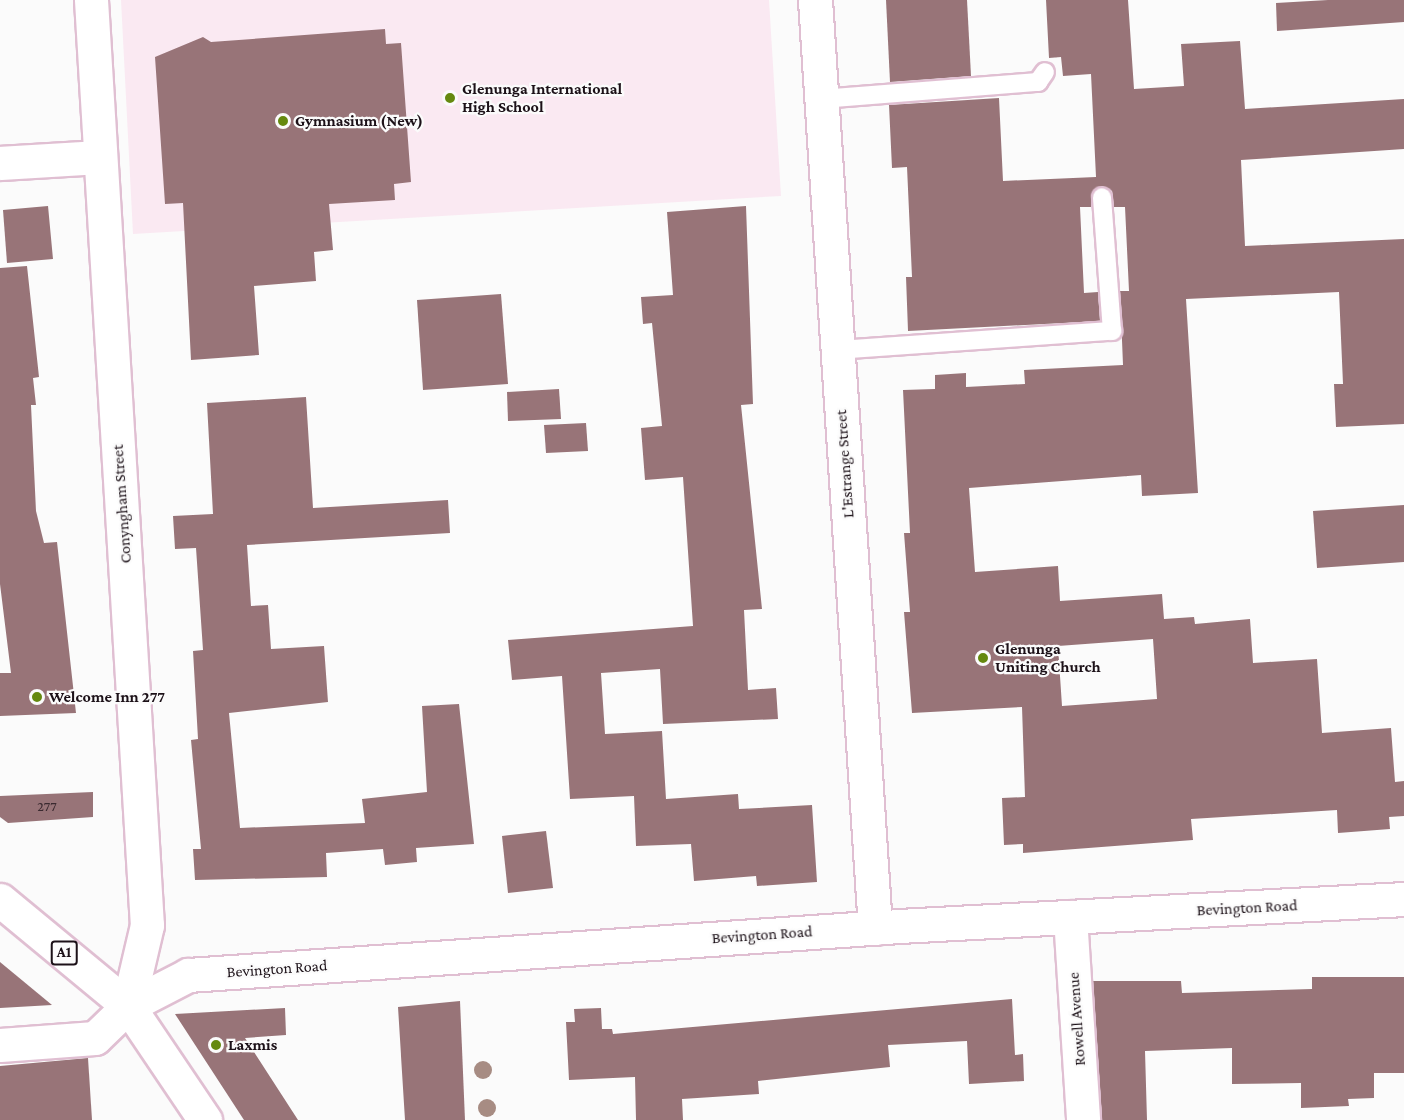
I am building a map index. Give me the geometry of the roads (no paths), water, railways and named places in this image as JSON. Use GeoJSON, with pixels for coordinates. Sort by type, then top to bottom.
{"type":"FeatureCollection","features":[{"type":"Feature","properties":{"kind":"main road","name":"Conyngham Street"},"geometry":{"type":"LineString","coordinates":[[91,0],[147,924],[128,1006]]}},
{"type":"Feature","properties":{"kind":"main road","name":"L'Estrange Street"},"geometry":{"type":"LineString","coordinates":[[814,0],[875,927]]}},
{"type":"Feature","properties":{"kind":"main road"},"geometry":{"type":"LineString","coordinates":[[0,163],[100,157]]}},
{"type":"Feature","properties":{"kind":"main road","name":"Bevington Road"},"geometry":{"type":"LineString","coordinates":[[0,1045],[95,1038],[128,1006],[188,975],[875,927],[1404,899]]}},
{"type":"Feature","properties":{"kind":"main road","name":"A1"},"geometry":{"type":"LineString","coordinates":[[0,900],[128,1006],[205,1120]]}},
{"type":"Feature","properties":{"kind":"main road","name":"Rowell Avenue"},"geometry":{"type":"LineString","coordinates":[[1070,917],[1083,1120]]}},
{"type":"Feature","properties":{"kind":"lane"},"geometry":{"type":"LineString","coordinates":[[821,99],[1038,82],[1045,72]]}},
{"type":"Feature","properties":{"kind":"lane"},"geometry":{"type":"LineString","coordinates":[[837,350],[1112,331],[1102,197]]}},
{"type":"Feature","properties":{"kind":"place","name":"Glenunga International High School"},"geometry":{"type":"Point","coordinates":[450,98]}},
{"type":"Feature","properties":{"kind":"place","name":"Gymnasium (New)"},"geometry":{"type":"Point","coordinates":[283,121]}},
{"type":"Feature","properties":{"kind":"place","name":"Glenunga Uniting Church"},"geometry":{"type":"Point","coordinates":[983,658]}},
{"type":"Feature","properties":{"kind":"place","name":"Welcome Inn 277"},"geometry":{"type":"Point","coordinates":[37,697]}},
{"type":"Feature","properties":{"kind":"place","name":"Laxmis"},"geometry":{"type":"Point","coordinates":[216,1045]}}]}
